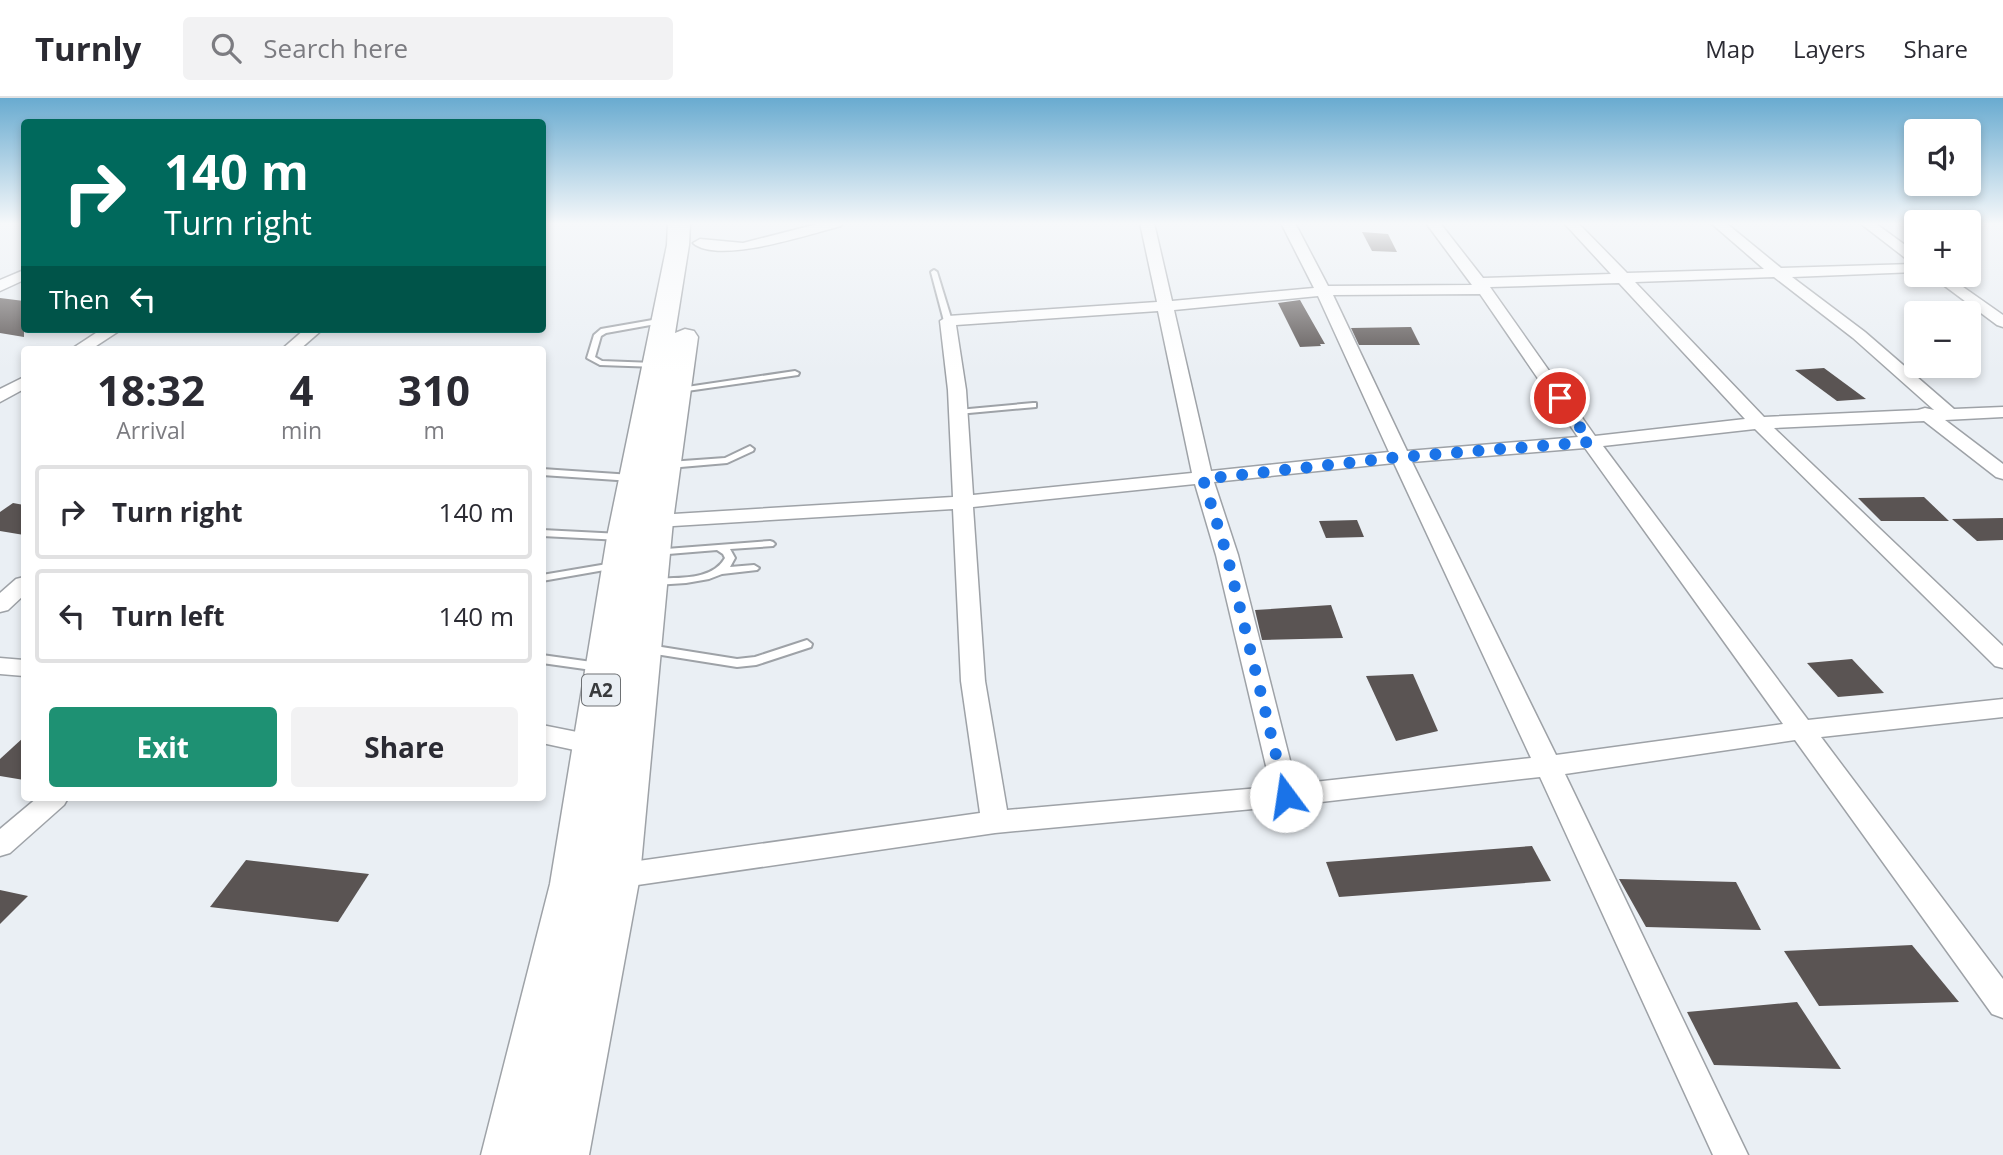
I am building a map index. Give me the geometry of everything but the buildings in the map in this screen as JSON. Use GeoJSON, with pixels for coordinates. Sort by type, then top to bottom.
{"type":"FeatureCollection","features":[{"type":"Feature","properties":{"kind":"highway","name":"A2"},"geometry":{"type":"LineString","coordinates":[[666,378],[664,320],[673,272]]}},
{"type":"Feature","properties":{"kind":"highway","name":"A2"},"geometry":{"type":"LineString","coordinates":[[561,1155],[617,876],[642,648],[641,552],[650,472],[685,272]]}},
{"type":"Feature","properties":{"kind":"highway","name":"A2"},"geometry":{"type":"LineString","coordinates":[[509,1155],[573,884],[604,667],[641,552]]}},
{"type":"Feature","properties":{"kind":"street"},"geometry":{"type":"LineString","coordinates":[[1158,272],[1203,479],[1227,555],[1286,796]]}},
{"type":"Feature","properties":{"kind":"street"},"geometry":{"type":"LineString","coordinates":[[1315,272],[1731,1155]]}},
{"type":"Feature","properties":{"kind":"street"},"geometry":{"type":"LineString","coordinates":[[1471,272],[1590,442],[2003,1004]]}},
{"type":"Feature","properties":{"kind":"street"},"geometry":{"type":"LineString","coordinates":[[1619,272],[1759,423],[2003,660]]}},
{"type":"Feature","properties":{"kind":"street"},"geometry":{"type":"LineString","coordinates":[[995,822],[973,681],[970,587],[962,502],[958,412],[948,321],[1165,306],[1325,290],[1481,286],[1747,272]]}},
{"type":"Feature","properties":{"kind":"street"},"geometry":{"type":"LineString","coordinates":[[1777,272],[1859,335],[1948,413]]}},
{"type":"Feature","properties":{"kind":"street"},"geometry":{"type":"LineString","coordinates":[[0,286],[21,276]]}},
{"type":"Feature","properties":{"kind":"street"},"geometry":{"type":"LineString","coordinates":[[1954,287],[2003,323]]}},
{"type":"Feature","properties":{"kind":"street"},"geometry":{"type":"LineString","coordinates":[[85,346],[107,333]]}},
{"type":"Feature","properties":{"kind":"street"},"geometry":{"type":"LineString","coordinates":[[294,346],[310,333]]}},
{"type":"Feature","properties":{"kind":"street"},"geometry":{"type":"LineString","coordinates":[[0,397],[21,384]]}},
{"type":"Feature","properties":{"kind":"street"},"geometry":{"type":"LineString","coordinates":[[641,552],[962,502],[1400,457],[1590,442],[1759,423],[1925,413],[2003,412]]}},
{"type":"Feature","properties":{"kind":"street"},"geometry":{"type":"LineString","coordinates":[[1925,413],[2003,473]]}},
{"type":"Feature","properties":{"kind":"street"},"geometry":{"type":"LineString","coordinates":[[0,605],[21,586]]}},
{"type":"Feature","properties":{"kind":"street"},"geometry":{"type":"LineString","coordinates":[[0,666],[21,668]]}},
{"type":"Feature","properties":{"kind":"street"},"geometry":{"type":"LineString","coordinates":[[617,876],[995,822],[1286,796],[1549,766],[1803,730],[2003,708]]}},
{"type":"Feature","properties":{"kind":"street"},"geometry":{"type":"LineString","coordinates":[[546,735],[593,744]]}},
{"type":"Feature","properties":{"kind":"street"},"geometry":{"type":"LineString","coordinates":[[0,845],[51,801]]}},
{"type":"Feature","properties":{"kind":"lane"},"geometry":{"type":"LineString","coordinates":[[934,272],[948,321]]}},
{"type":"Feature","properties":{"kind":"lane"},"geometry":{"type":"LineString","coordinates":[[664,320],[604,331],[598,335],[591,358],[600,363],[666,378],[795,373]]}},
{"type":"Feature","properties":{"kind":"lane"},"geometry":{"type":"LineString","coordinates":[[958,412],[1033,405]]}},
{"type":"Feature","properties":{"kind":"lane"},"geometry":{"type":"LineString","coordinates":[[546,472],[650,472],[727,460],[750,449]]}},
{"type":"Feature","properties":{"kind":"lane"},"geometry":{"type":"LineString","coordinates":[[546,534],[641,552],[709,575],[754,568]]}},
{"type":"Feature","properties":{"kind":"lane"},"geometry":{"type":"LineString","coordinates":[[546,577],[641,552],[770,544]]}},
{"type":"Feature","properties":{"kind":"lane"},"geometry":{"type":"LineString","coordinates":[[715,547],[727,552],[730,558],[722,571]]}},
{"type":"Feature","properties":{"kind":"lane"},"geometry":{"type":"LineString","coordinates":[[642,648],[737,663],[756,662],[807,644]]}},
{"type":"Feature","properties":{"kind":"lane"},"geometry":{"type":"LineString","coordinates":[[546,660],[604,667]]}},
{"type":"Feature","properties":{"kind":"route"},"geometry":{"type":"LineString","coordinates":[[1286,796],[1227,555],[1203,479],[1400,457],[1590,442],[1560,398]]}}]}
